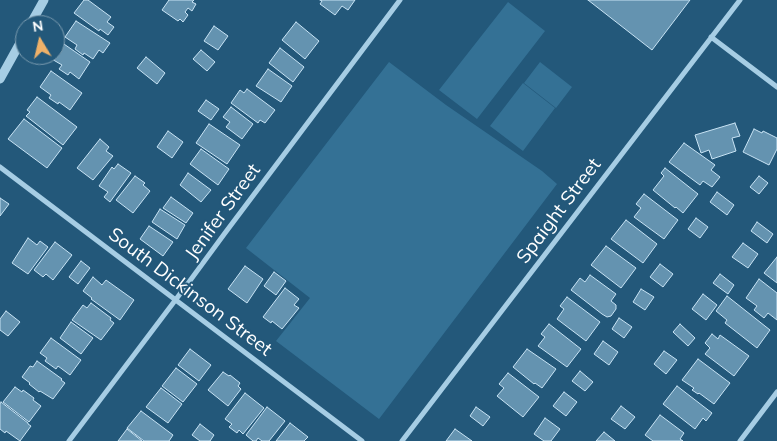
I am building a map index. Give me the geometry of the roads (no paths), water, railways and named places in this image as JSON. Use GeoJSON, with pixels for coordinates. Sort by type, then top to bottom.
{"type":"FeatureCollection","features":[{"type":"Feature","properties":{"kind":"street"},"geometry":{"type":"LineString","coordinates":[[36,15],[44,0]]}},
{"type":"Feature","properties":{"kind":"street","name":"Jenifer Street"},"geometry":{"type":"LineString","coordinates":[[69,441],[400,0]]}},
{"type":"Feature","properties":{"kind":"street","name":"Spaight Street"},"geometry":{"type":"LineString","coordinates":[[402,441],[740,0]]}},
{"type":"Feature","properties":{"kind":"street"},"geometry":{"type":"LineString","coordinates":[[711,38],[777,87]]}},
{"type":"Feature","properties":{"kind":"street"},"geometry":{"type":"LineString","coordinates":[[0,78],[15,52]]}},
{"type":"Feature","properties":{"kind":"street","name":"South Dickinson Street"},"geometry":{"type":"LineString","coordinates":[[0,167],[362,441]]}},
{"type":"Feature","properties":{"kind":"street"},"geometry":{"type":"LineString","coordinates":[[740,441],[777,392]]}}]}
